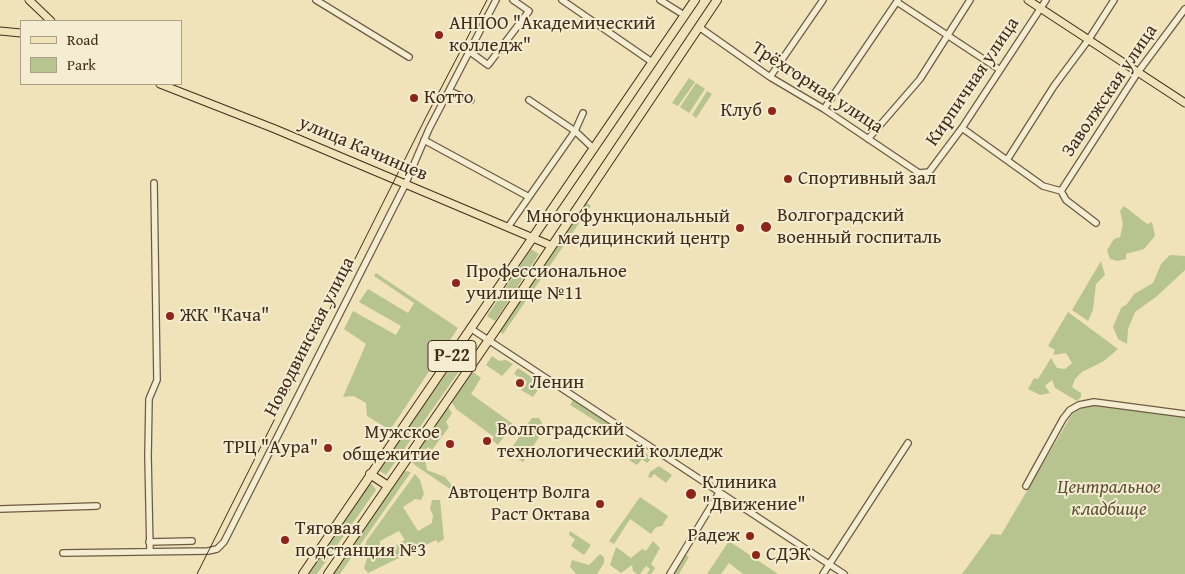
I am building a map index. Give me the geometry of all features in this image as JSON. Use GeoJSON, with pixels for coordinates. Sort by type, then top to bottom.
{"type":"FeatureCollection","features":[{"type":"Feature","properties":{"kind":"highway","name":"Р-22"},"geometry":{"type":"LineString","coordinates":[[303,574],[695,0]]}},
{"type":"Feature","properties":{"kind":"highway","name":"Р-22"},"geometry":{"type":"LineString","coordinates":[[328,574],[488,341],[717,0]]}},
{"type":"Feature","properties":{"kind":"highway"},"geometry":{"type":"LineString","coordinates":[[370,474],[388,486]]}},
{"type":"Feature","properties":{"kind":"main road"},"geometry":{"type":"LineString","coordinates":[[30,0],[50,20]]}},
{"type":"Feature","properties":{"kind":"main road"},"geometry":{"type":"LineString","coordinates":[[1028,0],[1185,103]]}},
{"type":"Feature","properties":{"kind":"main road"},"geometry":{"type":"LineString","coordinates":[[0,31],[20,33]]}},
{"type":"Feature","properties":{"kind":"main road","name":"улица Качинцев"},"geometry":{"type":"LineString","coordinates":[[163,85],[275,129],[552,246]]}},
{"type":"Feature","properties":{"kind":"street"},"geometry":{"type":"LineString","coordinates":[[316,0],[409,56]]}},
{"type":"Feature","properties":{"kind":"street","name":"Новодвинская улица"},"geometry":{"type":"LineString","coordinates":[[64,553],[208,551],[217,549],[224,542],[405,185],[424,140],[496,0]]}},
{"type":"Feature","properties":{"kind":"street"},"geometry":{"type":"LineString","coordinates":[[469,51],[488,65],[529,10],[513,0]]}},
{"type":"Feature","properties":{"kind":"street"},"geometry":{"type":"LineString","coordinates":[[562,0],[652,62]]}},
{"type":"Feature","properties":{"kind":"street"},"geometry":{"type":"LineString","coordinates":[[660,0],[684,15]]}},
{"type":"Feature","properties":{"kind":"street"},"geometry":{"type":"LineString","coordinates":[[770,77],[823,0]]}},
{"type":"Feature","properties":{"kind":"street"},"geometry":{"type":"LineString","coordinates":[[868,139],[920,79],[946,34],[970,0]]}},
{"type":"Feature","properties":{"kind":"street","name":"Кирпичная улица"},"geometry":{"type":"LineString","coordinates":[[919,173],[930,172],[962,128],[1046,0]]}},
{"type":"Feature","properties":{"kind":"street"},"geometry":{"type":"LineString","coordinates":[[1007,160],[1054,86],[1089,40],[1114,0]]}},
{"type":"Feature","properties":{"kind":"street"},"geometry":{"type":"LineString","coordinates":[[824,109],[898,1],[1000,70]]}},
{"type":"Feature","properties":{"kind":"street","name":"Заволжская улица"},"geometry":{"type":"LineString","coordinates":[[1061,191],[1138,72],[1185,9]]}},
{"type":"Feature","properties":{"kind":"street","name":"Трёхгорная улица"},"geometry":{"type":"LineString","coordinates":[[699,27],[770,77],[824,109],[919,173]]}},
{"type":"Feature","properties":{"kind":"street"},"geometry":{"type":"LineString","coordinates":[[449,91],[471,100]]}},
{"type":"Feature","properties":{"kind":"street"},"geometry":{"type":"LineString","coordinates":[[529,100],[575,131],[594,149]]}},
{"type":"Feature","properties":{"kind":"street"},"geometry":{"type":"LineString","coordinates":[[508,227],[575,131],[583,114]]}},
{"type":"Feature","properties":{"kind":"street"},"geometry":{"type":"LineString","coordinates":[[962,128],[1043,186],[1061,191],[1066,200],[1096,222]]}},
{"type":"Feature","properties":{"kind":"street"},"geometry":{"type":"LineString","coordinates":[[424,140],[529,197]]}},
{"type":"Feature","properties":{"kind":"street"},"geometry":{"type":"LineString","coordinates":[[150,552],[149,399],[157,380],[154,182]]}},
{"type":"Feature","properties":{"kind":"street"},"geometry":{"type":"LineString","coordinates":[[470,328],[844,574]]}},
{"type":"Feature","properties":{"kind":"street"},"geometry":{"type":"LineString","coordinates":[[1026,486],[1063,419],[1070,410],[1079,405],[1094,402],[1185,414]]}},
{"type":"Feature","properties":{"kind":"street"},"geometry":{"type":"LineString","coordinates":[[823,574],[908,443]]}},
{"type":"Feature","properties":{"kind":"street"},"geometry":{"type":"LineString","coordinates":[[670,574],[719,493]]}},
{"type":"Feature","properties":{"kind":"street"},"geometry":{"type":"LineString","coordinates":[[0,509],[97,506]]}},
{"type":"Feature","properties":{"kind":"street"},"geometry":{"type":"LineString","coordinates":[[149,542],[192,541]]}},
{"type":"Feature","properties":{"kind":"green space"},"geometry":{"type":"Polygon","coordinates":[[[689,78],[695,82],[678,106],[672,103],[689,78]]]}},
{"type":"Feature","properties":{"kind":"green space"},"geometry":{"type":"Polygon","coordinates":[[[696,83],[705,89],[689,113],[680,107],[696,83]]]}},
{"type":"Feature","properties":{"kind":"green space"},"geometry":{"type":"Polygon","coordinates":[[[707,91],[712,94],[696,118],[692,115],[707,91]]]}},
{"type":"Feature","properties":{"kind":"green space"},"geometry":{"type":"Polygon","coordinates":[[[586,202],[591,206],[503,334],[499,331],[586,202]]]}},
{"type":"Feature","properties":{"kind":"green space"},"geometry":{"type":"Polygon","coordinates":[[[1124,206],[1147,224],[1152,222],[1155,236],[1144,249],[1126,254],[1126,259],[1118,261],[1110,259],[1107,250],[1114,239],[1120,237],[1123,224],[1120,211],[1124,206]]]}},
{"type":"Feature","properties":{"kind":"green space"},"geometry":{"type":"Polygon","coordinates":[[[531,249],[539,254],[495,321],[487,316],[531,249]]]}},
{"type":"Feature","properties":{"kind":"green space"},"geometry":{"type":"Polygon","coordinates":[[[1170,255],[1185,256],[1185,270],[1156,297],[1135,312],[1128,329],[1127,344],[1118,339],[1113,327],[1121,308],[1127,304],[1134,294],[1153,283],[1161,264],[1170,255]]]}},
{"type":"Feature","properties":{"kind":"green space"},"geometry":{"type":"Polygon","coordinates":[[[1101,261],[1105,275],[1096,284],[1093,310],[1088,321],[1072,310],[1101,261]]]}},
{"type":"Feature","properties":{"kind":"green space"},"geometry":{"type":"Polygon","coordinates":[[[376,273],[458,328],[390,430],[367,416],[366,403],[354,396],[343,397],[366,344],[344,329],[353,311],[396,335],[401,326],[359,302],[368,289],[408,313],[414,303],[374,276],[376,273]]]}},
{"type":"Feature","properties":{"kind":"green space"},"geometry":{"type":"Polygon","coordinates":[[[1068,312],[1118,349],[1104,361],[1082,372],[1075,379],[1072,387],[1081,393],[1081,397],[1077,401],[1055,388],[1052,380],[1045,386],[1050,393],[1040,395],[1028,389],[1034,378],[1038,379],[1051,358],[1057,368],[1065,369],[1072,363],[1066,353],[1053,355],[1055,350],[1048,346],[1068,312]]]}},
{"type":"Feature","properties":{"kind":"green space"},"geometry":{"type":"Polygon","coordinates":[[[469,341],[477,346],[386,475],[378,470],[469,341]]]}},
{"type":"Feature","properties":{"kind":"green space"},"geometry":{"type":"Polygon","coordinates":[[[492,356],[499,361],[506,360],[513,364],[502,376],[486,365],[492,356]]]}},
{"type":"Feature","properties":{"kind":"green space"},"geometry":{"type":"Polygon","coordinates":[[[518,368],[542,384],[533,397],[521,390],[527,382],[514,374],[518,368]]]}},
{"type":"Feature","properties":{"kind":"green space"},"geometry":{"type":"Polygon","coordinates":[[[473,372],[481,378],[471,394],[513,424],[498,445],[492,440],[494,437],[456,409],[451,401],[473,372]]]}},
{"type":"Feature","properties":{"kind":"green space"},"geometry":{"type":"Polygon","coordinates":[[[573,400],[610,423],[607,428],[570,405],[573,400]]]}},
{"type":"Feature","properties":{"kind":"green space","name":"Центральное кладбище"},"geometry":{"type":"Polygon","coordinates":[[[1095,404],[1174,415],[1180,410],[1185,411],[1185,574],[962,574],[991,534],[1001,535],[1074,411],[1095,404]]]}},
{"type":"Feature","properties":{"kind":"green space"},"geometry":{"type":"Polygon","coordinates":[[[448,407],[452,413],[446,422],[449,427],[432,450],[428,447],[423,454],[418,451],[448,407]]]}},
{"type":"Feature","properties":{"kind":"green space"},"geometry":{"type":"Polygon","coordinates":[[[532,418],[539,418],[545,428],[523,462],[509,452],[532,418]]]}},
{"type":"Feature","properties":{"kind":"green space"},"geometry":{"type":"Polygon","coordinates":[[[641,450],[650,456],[650,460],[647,463],[642,459],[637,465],[629,460],[633,454],[641,450]]]}},
{"type":"Feature","properties":{"kind":"green space"},"geometry":{"type":"Polygon","coordinates":[[[418,453],[426,463],[427,470],[445,477],[456,490],[463,490],[467,497],[465,499],[416,466],[412,462],[418,453]]]}},
{"type":"Feature","properties":{"kind":"green space"},"geometry":{"type":"Polygon","coordinates":[[[659,466],[672,475],[666,483],[654,474],[651,478],[648,477],[650,472],[659,466]]]}},
{"type":"Feature","properties":{"kind":"green space"},"geometry":{"type":"Polygon","coordinates":[[[405,471],[411,472],[340,574],[333,574],[405,471]]]}},
{"type":"Feature","properties":{"kind":"green space"},"geometry":{"type":"Polygon","coordinates":[[[415,474],[420,480],[424,494],[421,500],[415,499],[403,507],[418,531],[432,523],[433,515],[430,509],[432,500],[440,500],[444,539],[438,543],[436,540],[368,573],[364,568],[368,555],[380,551],[383,553],[405,540],[399,531],[380,541],[380,549],[368,552],[361,557],[367,540],[415,474]]]}},
{"type":"Feature","properties":{"kind":"green space"},"geometry":{"type":"Polygon","coordinates":[[[372,484],[376,490],[317,574],[309,574],[369,485],[372,484]]]}},
{"type":"Feature","properties":{"kind":"green space"},"geometry":{"type":"Polygon","coordinates":[[[640,497],[668,516],[662,526],[656,527],[651,534],[630,519],[614,544],[609,541],[640,497]]]}},
{"type":"Feature","properties":{"kind":"green space"},"geometry":{"type":"Polygon","coordinates":[[[570,531],[591,545],[584,555],[571,546],[575,539],[569,535],[570,531]]]}},
{"type":"Feature","properties":{"kind":"green space"},"geometry":{"type":"Polygon","coordinates":[[[653,541],[660,548],[651,564],[655,568],[651,574],[647,574],[650,569],[646,566],[640,574],[637,574],[633,571],[632,565],[621,573],[610,565],[616,547],[631,558],[642,549],[646,551],[653,541]]]}},
{"type":"Feature","properties":{"kind":"green space"},"geometry":{"type":"Polygon","coordinates":[[[729,541],[778,574],[743,574],[729,563],[721,574],[707,574],[729,541]]]}},
{"type":"Feature","properties":{"kind":"green space"},"geometry":{"type":"Polygon","coordinates":[[[683,553],[689,557],[679,574],[671,574],[683,553]]]}},
{"type":"Feature","properties":{"kind":"green space"},"geometry":{"type":"Polygon","coordinates":[[[600,554],[604,557],[604,563],[597,574],[576,574],[570,567],[572,560],[589,565],[600,554]]]}},
{"type":"Feature","properties":{"kind":"tram line"},"geometry":{"type":"LineString","coordinates":[[197,574],[427,115],[487,0]]}},
{"type":"Feature","properties":{"kind":"place","name":"АНПОО \"Академический колледж\""},"geometry":{"type":"Point","coordinates":[439,35]}},
{"type":"Feature","properties":{"kind":"place","name":"Котто"},"geometry":{"type":"Point","coordinates":[414,98]}},
{"type":"Feature","properties":{"kind":"place","name":"Клуб"},"geometry":{"type":"Point","coordinates":[772,111]}},
{"type":"Feature","properties":{"kind":"place","name":"Спортивный зал"},"geometry":{"type":"Point","coordinates":[788,179]}},
{"type":"Feature","properties":{"kind":"place","name":"Волгоградский военный госпиталь"},"geometry":{"type":"Point","coordinates":[766,227]}},
{"type":"Feature","properties":{"kind":"place","name":"Многофункциональный медицинский центр"},"geometry":{"type":"Point","coordinates":[740,228]}},
{"type":"Feature","properties":{"kind":"place","name":"Профессиональное училище №11"},"geometry":{"type":"Point","coordinates":[456,283]}},
{"type":"Feature","properties":{"kind":"place","name":"ЖК \"Кача\""},"geometry":{"type":"Point","coordinates":[170,316]}},
{"type":"Feature","properties":{"kind":"place","name":"Ленин"},"geometry":{"type":"Point","coordinates":[520,383]}},
{"type":"Feature","properties":{"kind":"place","name":"Волгоградский технологический колледж"},"geometry":{"type":"Point","coordinates":[487,441]}},
{"type":"Feature","properties":{"kind":"place","name":"Мужское общежитие"},"geometry":{"type":"Point","coordinates":[450,444]}},
{"type":"Feature","properties":{"kind":"place","name":"ТРЦ \"Аура\""},"geometry":{"type":"Point","coordinates":[328,448]}},
{"type":"Feature","properties":{"kind":"place","name":"Клиника \"Движение\""},"geometry":{"type":"Point","coordinates":[691,494]}},
{"type":"Feature","properties":{"kind":"place","name":"Автоцентр Волга Раст Октава"},"geometry":{"type":"Point","coordinates":[600,504]}},
{"type":"Feature","properties":{"kind":"place","name":"Радеж"},"geometry":{"type":"Point","coordinates":[750,536]}},
{"type":"Feature","properties":{"kind":"place","name":"Тяговая подстанция №3"},"geometry":{"type":"Point","coordinates":[285,540]}},
{"type":"Feature","properties":{"kind":"place","name":"СДЭК"},"geometry":{"type":"Point","coordinates":[756,555]}}]}
